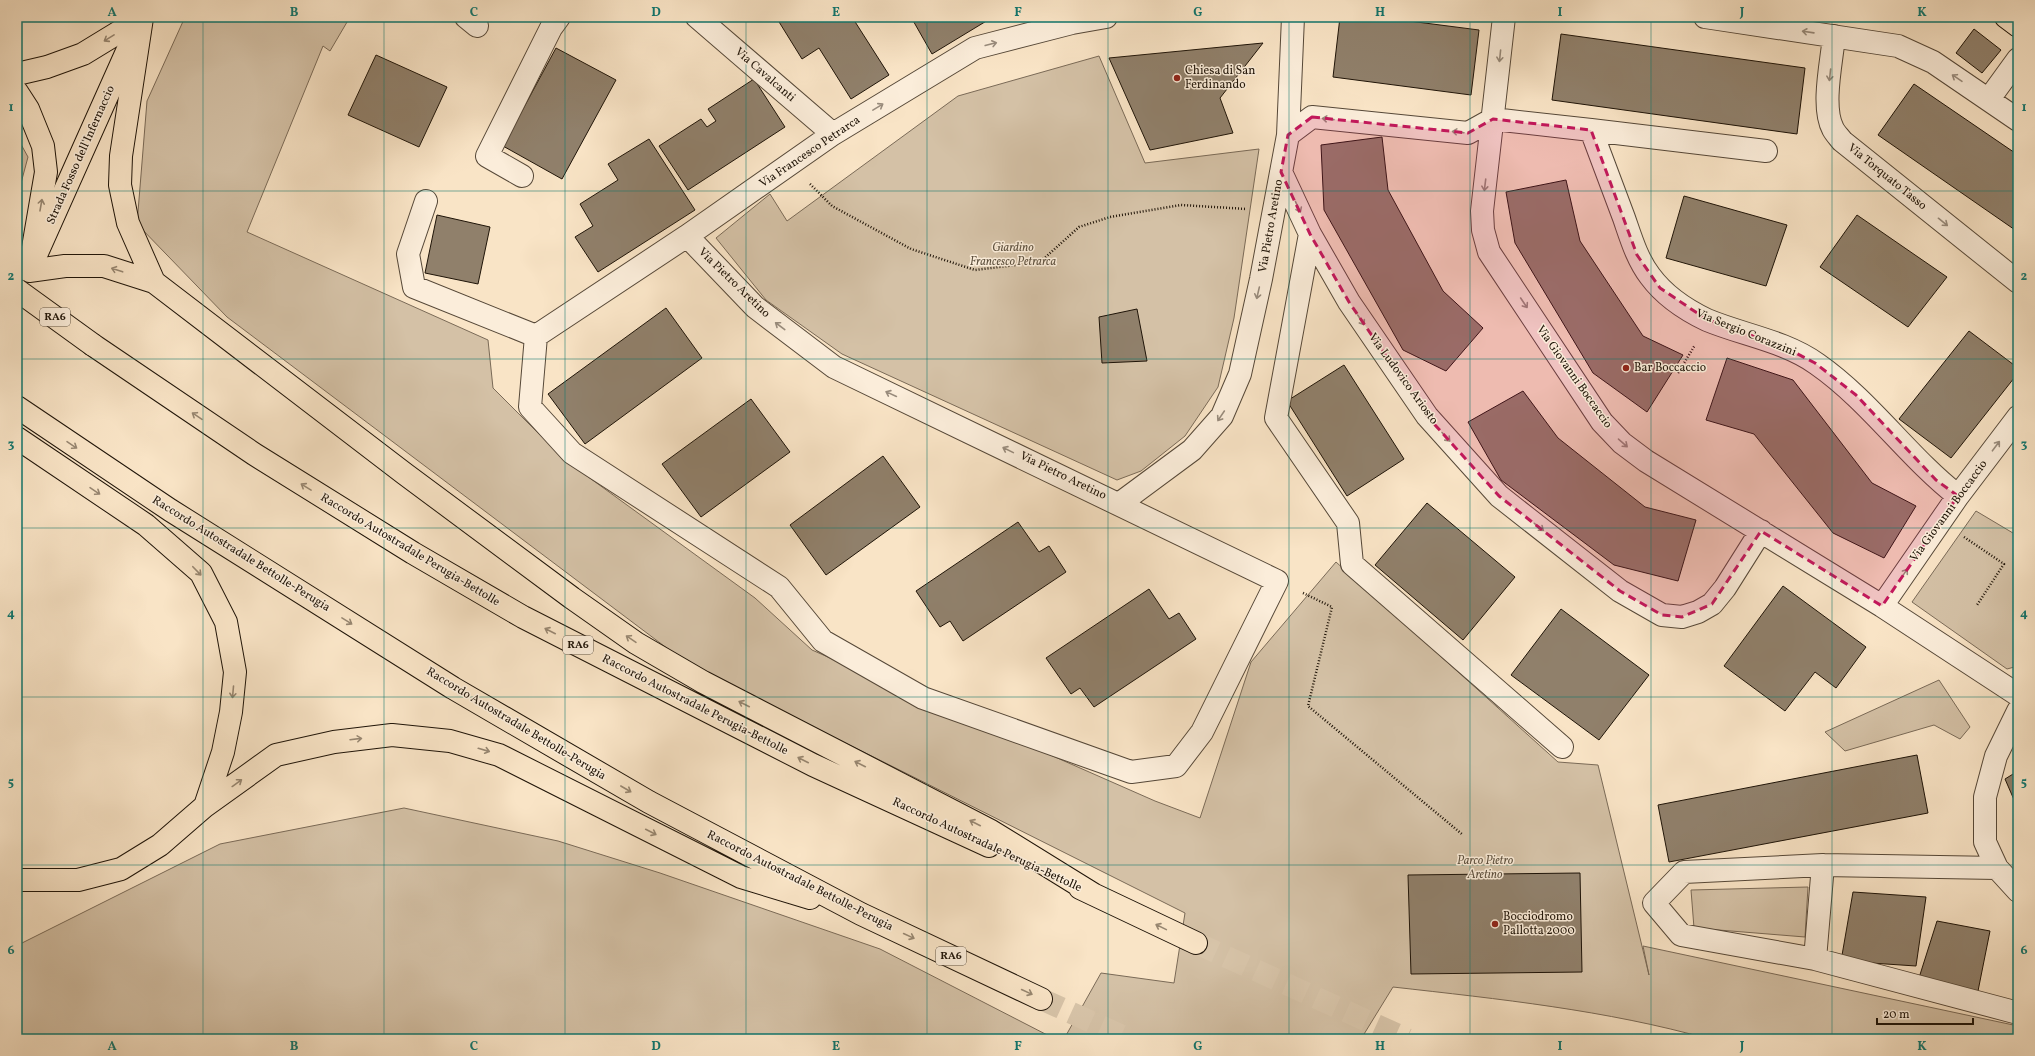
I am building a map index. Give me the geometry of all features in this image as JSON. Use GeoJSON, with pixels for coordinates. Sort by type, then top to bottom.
{"type":"FeatureCollection","features":[{"type":"Feature","properties":{"kind":"main road"},"geometry":{"type":"LineString","coordinates":[[2006,17],[2018,26]]}},
{"type":"Feature","properties":{"kind":"main road"},"geometry":{"type":"LineString","coordinates":[[17,74],[47,67],[83,54],[142,18]]}},
{"type":"Feature","properties":{"kind":"main road"},"geometry":{"type":"LineString","coordinates":[[142,18],[121,156],[120,185],[128,224],[154,282]]}},
{"type":"Feature","properties":{"kind":"main road","name":"Strada Fosso dell'Infernaccio"},"geometry":{"type":"LineString","coordinates":[[17,291],[29,271],[142,18]]}},
{"type":"Feature","properties":{"kind":"main road"},"geometry":{"type":"LineString","coordinates":[[17,92],[28,109],[43,146],[46,172],[29,271],[65,266],[104,266],[154,282],[418,484],[572,598],[636,643],[703,682],[991,831],[1093,894]]}},
{"type":"Feature","properties":{"kind":"main road","name":"Raccordo Autostradale Perugia-Bettolle"},"geometry":{"type":"LineString","coordinates":[[17,291],[93,345],[254,454],[413,553],[523,617],[813,765],[1093,894],[1196,944]]}},
{"type":"Feature","properties":{"kind":"main road","name":"Raccordo Autostradale Bettolle-Perugia"},"geometry":{"type":"LineString","coordinates":[[17,407],[40,424],[170,510],[460,692],[649,802],[861,914],[1041,999]]}},
{"type":"Feature","properties":{"kind":"main road"},"geometry":{"type":"LineString","coordinates":[[22,442],[146,525],[200,573],[226,622],[235,672],[231,712],[223,752],[205,806]]}},
{"type":"Feature","properties":{"kind":"main road"},"geometry":{"type":"LineString","coordinates":[[17,880],[78,880],[121,869],[160,845],[205,806],[276,755],[334,742],[392,735],[450,741],[499,755],[741,877],[861,914]]}},
{"type":"Feature","properties":{"kind":"street"},"geometry":{"type":"LineString","coordinates":[[522,176],[488,156],[551,28],[559,17]]}},
{"type":"Feature","properties":{"kind":"street","name":"Via Cavalcanti"},"geometry":{"type":"LineString","coordinates":[[697,17],[722,26],[833,134]]}},
{"type":"Feature","properties":{"kind":"street","name":"Via Francesco Petrarca"},"geometry":{"type":"LineString","coordinates":[[536,336],[687,236],[833,134],[975,48],[1050,22],[1106,17]]}},
{"type":"Feature","properties":{"kind":"street"},"geometry":{"type":"LineString","coordinates":[[1281,172],[1288,135],[1293,17]]}},
{"type":"Feature","properties":{"kind":"street","name":"Via Giovanni Boccaccio"},"geometry":{"type":"LineString","coordinates":[[1504,17],[1482,211],[1483,230],[1489,252],[1602,422],[1622,444],[1674,478],[1882,606],[2018,695]]}},
{"type":"Feature","properties":{"kind":"street"},"geometry":{"type":"LineString","coordinates":[[1705,17],[1898,46],[1915,52],[1933,62],[2018,120]]}},
{"type":"Feature","properties":{"kind":"street","name":"Via Torquato Tasso"},"geometry":{"type":"LineString","coordinates":[[1834,36],[1828,99],[1828,114],[1832,129],[1848,146],[2018,282]]}},
{"type":"Feature","properties":{"kind":"street"},"geometry":{"type":"LineString","coordinates":[[1989,100],[2018,59]]}},
{"type":"Feature","properties":{"kind":"street"},"geometry":{"type":"LineString","coordinates":[[1288,135],[1312,117],[1468,133],[1493,119],[1766,151]]}},
{"type":"Feature","properties":{"kind":"street","name":"Via Sergio Corazzini"},"geometry":{"type":"LineString","coordinates":[[1591,130],[1637,255],[1649,276],[1660,288],[1683,306],[1706,319],[1786,348],[1815,362],[1856,395],[1936,480],[1958,496]]}},
{"type":"Feature","properties":{"kind":"street","name":"Via Ludovico Ariosto"},"geometry":{"type":"LineString","coordinates":[[1281,172],[1310,234],[1349,302],[1427,416],[1499,496],[1620,591],[1662,614],[1682,616],[1698,612],[1712,604],[1725,588],[1760,531]]}},
{"type":"Feature","properties":{"kind":"street","name":"Via Pietro Aretino"},"geometry":{"type":"LineString","coordinates":[[687,236],[755,307],[834,367],[1119,504],[1192,450],[1222,416],[1240,374],[1262,279],[1281,172]]}},
{"type":"Feature","properties":{"kind":"street"},"geometry":{"type":"LineString","coordinates":[[426,201],[408,254],[414,287],[536,336],[530,407],[572,453],[779,587],[823,641],[923,698],[1131,772],[1176,766],[1202,732],[1277,581],[1119,504]]}},
{"type":"Feature","properties":{"kind":"street"},"geometry":{"type":"LineString","coordinates":[[1310,234],[1276,418],[1348,523],[1352,564],[1562,747]]}},
{"type":"Feature","properties":{"kind":"street","name":"Via Giovanni Boccaccio"},"geometry":{"type":"LineString","coordinates":[[1882,606],[1958,496],[2018,417]]}},
{"type":"Feature","properties":{"kind":"street"},"geometry":{"type":"LineString","coordinates":[[2018,711],[1996,756],[1985,797],[1986,842],[1997,868],[2018,891]]}},
{"type":"Feature","properties":{"kind":"street"},"geometry":{"type":"LineString","coordinates":[[1997,868],[1823,865],[1684,872],[1654,903],[1680,935],[1815,959],[2018,1013]]}},
{"type":"Feature","properties":{"kind":"street"},"geometry":{"type":"LineString","coordinates":[[1815,959],[1823,865]]}},
{"type":"Feature","properties":{"kind":"path"},"geometry":{"type":"LineString","coordinates":[[789,165],[832,206],[911,249],[975,270],[1040,262],[1079,227],[1110,217],[1181,205],[1274,211]]}},
{"type":"Feature","properties":{"kind":"path"},"geometry":{"type":"LineString","coordinates":[[1959,534],[2004,564],[1977,605]]}},
{"type":"Feature","properties":{"kind":"path"},"geometry":{"type":"LineString","coordinates":[[1277,581],[1332,607],[1308,706],[1463,835]]}},
{"type":"Feature","properties":{"kind":"highlighted area"},"geometry":{"type":"Polygon","coordinates":[[[1312,117],[1468,133],[1493,119],[1591,130],[1637,255],[1660,288],[1706,319],[1786,348],[1815,363],[1856,395],[1936,480],[1958,496],[1882,606],[1761,531],[1712,604],[1682,617],[1662,615],[1620,591],[1499,496],[1427,416],[1349,302],[1310,234],[1281,172],[1288,135],[1312,117]]]}},
{"type":"Feature","properties":{"kind":"green space","name":"Parco Pietro Aretino"},"geometry":{"type":"Polygon","coordinates":[[[185,17],[350,17],[330,51],[323,46],[247,232],[488,340],[493,388],[565,460],[755,598],[812,650],[1155,801],[1200,818],[1251,662],[1336,562],[1558,762],[1598,765],[1649,975],[1643,946],[2018,1026],[2018,1039],[1709,1039],[1631,1020],[1592,1013],[1512,1001],[1393,987],[1361,1039],[1064,1039],[1101,973],[1174,983],[1185,913],[688,664],[227,317],[137,224],[147,101],[185,17]]]}},
{"type":"Feature","properties":{"kind":"green space","name":"Giardino Francesco Petrarca"},"geometry":{"type":"Polygon","coordinates":[[[1099,56],[1145,163],[1259,149],[1234,318],[1218,387],[1185,436],[1141,471],[1117,480],[842,354],[766,300],[716,238],[770,194],[787,221],[958,96],[1099,56]]]}},
{"type":"Feature","properties":{"kind":"green space"},"geometry":{"type":"Polygon","coordinates":[[[17,137],[28,157],[17,198],[17,137]]]}},
{"type":"Feature","properties":{"kind":"green space"},"geometry":{"type":"Polygon","coordinates":[[[1976,511],[2018,536],[2018,666],[2007,669],[1912,602],[1976,511]]]}},
{"type":"Feature","properties":{"kind":"green space"},"geometry":{"type":"Polygon","coordinates":[[[1939,680],[1970,727],[1960,739],[1934,725],[1845,751],[1825,732],[1939,680]]]}},
{"type":"Feature","properties":{"kind":"green space"},"geometry":{"type":"Polygon","coordinates":[[[404,808],[558,841],[660,873],[880,949],[1055,1039],[17,1039],[17,940],[22,943],[220,844],[404,808]]]}},
{"type":"Feature","properties":{"kind":"green space"},"geometry":{"type":"Polygon","coordinates":[[[1808,887],[1805,937],[1694,928],[1691,890],[1808,887]]]}},
{"type":"Feature","properties":{"kind":"building"},"geometry":{"type":"Polygon","coordinates":[[[776,17],[852,17],[889,75],[851,99],[819,48],[802,59],[776,17]]]}},
{"type":"Feature","properties":{"kind":"building"},"geometry":{"type":"Polygon","coordinates":[[[911,17],[993,17],[932,54],[911,17]]]}},
{"type":"Feature","properties":{"kind":"building"},"geometry":{"type":"Polygon","coordinates":[[[1340,17],[1378,17],[1479,30],[1471,95],[1333,77],[1340,17]]]}},
{"type":"Feature","properties":{"kind":"building"},"geometry":{"type":"Polygon","coordinates":[[[1974,29],[2001,50],[1982,73],[1956,53],[1974,29]]]}},
{"type":"Feature","properties":{"kind":"building"},"geometry":{"type":"Polygon","coordinates":[[[1561,34],[1805,68],[1797,134],[1552,100],[1561,34]]]}},
{"type":"Feature","properties":{"kind":"building","name":"Chiesa di San Ferdinando"},"geometry":{"type":"Polygon","coordinates":[[[1263,43],[1220,98],[1233,133],[1150,150],[1109,58],[1263,43]]]}},
{"type":"Feature","properties":{"kind":"building"},"geometry":{"type":"Polygon","coordinates":[[[556,48],[616,80],[562,179],[503,146],[556,48]]]}},
{"type":"Feature","properties":{"kind":"building"},"geometry":{"type":"Polygon","coordinates":[[[376,55],[447,87],[419,147],[348,115],[376,55]]]}},
{"type":"Feature","properties":{"kind":"building"},"geometry":{"type":"Polygon","coordinates":[[[754,79],[785,127],[688,190],[659,146],[701,119],[707,127],[716,121],[708,109],[754,79]]]}},
{"type":"Feature","properties":{"kind":"building"},"geometry":{"type":"Polygon","coordinates":[[[1914,84],[2018,155],[2018,232],[1878,135],[1914,84]]]}},
{"type":"Feature","properties":{"kind":"building"},"geometry":{"type":"Polygon","coordinates":[[[1382,137],[1388,190],[1443,291],[1483,328],[1446,371],[1403,350],[1324,210],[1321,145],[1382,137]]]}},
{"type":"Feature","properties":{"kind":"building"},"geometry":{"type":"Polygon","coordinates":[[[649,139],[695,210],[598,272],[575,237],[593,226],[580,204],[618,180],[608,164],[649,139]]]}},
{"type":"Feature","properties":{"kind":"building"},"geometry":{"type":"Polygon","coordinates":[[[1566,180],[1580,241],[1643,336],[1683,355],[1647,412],[1593,373],[1515,243],[1506,192],[1566,180]]]}},
{"type":"Feature","properties":{"kind":"building"},"geometry":{"type":"Polygon","coordinates":[[[1684,196],[1787,225],[1766,286],[1666,258],[1684,196]]]}},
{"type":"Feature","properties":{"kind":"building"},"geometry":{"type":"Polygon","coordinates":[[[437,215],[490,227],[478,284],[425,273],[437,215]]]}},
{"type":"Feature","properties":{"kind":"building"},"geometry":{"type":"Polygon","coordinates":[[[1857,215],[1947,277],[1908,327],[1820,267],[1857,215]]]}},
{"type":"Feature","properties":{"kind":"building"},"geometry":{"type":"Polygon","coordinates":[[[666,308],[702,358],[585,444],[548,394],[666,308]]]}},
{"type":"Feature","properties":{"kind":"building"},"geometry":{"type":"Polygon","coordinates":[[[1137,309],[1147,361],[1102,363],[1099,317],[1137,309]]]}},
{"type":"Feature","properties":{"kind":"building"},"geometry":{"type":"Polygon","coordinates":[[[1969,331],[2018,368],[2018,373],[1951,458],[1899,419],[1969,331]]]}},
{"type":"Feature","properties":{"kind":"building"},"geometry":{"type":"Polygon","coordinates":[[[1727,358],[1793,380],[1872,483],[1916,506],[1884,558],[1833,533],[1754,434],[1706,420],[1727,358]]]}},
{"type":"Feature","properties":{"kind":"building"},"geometry":{"type":"Polygon","coordinates":[[[1344,365],[1404,459],[1347,496],[1287,401],[1344,365]]]}},
{"type":"Feature","properties":{"kind":"building"},"geometry":{"type":"Polygon","coordinates":[[[1523,391],[1558,438],[1645,507],[1696,520],[1678,581],[1614,565],[1501,480],[1468,422],[1523,391]]]}},
{"type":"Feature","properties":{"kind":"building"},"geometry":{"type":"Polygon","coordinates":[[[751,399],[790,452],[701,517],[662,464],[751,399]]]}},
{"type":"Feature","properties":{"kind":"building"},"geometry":{"type":"Polygon","coordinates":[[[883,456],[920,507],[826,575],[790,525],[883,456]]]}},
{"type":"Feature","properties":{"kind":"building"},"geometry":{"type":"Polygon","coordinates":[[[1427,503],[1515,577],[1463,640],[1375,565],[1427,503]]]}},
{"type":"Feature","properties":{"kind":"building"},"geometry":{"type":"Polygon","coordinates":[[[1018,522],[1039,552],[1049,546],[1066,572],[963,641],[950,621],[940,627],[916,591],[1018,522]]]}},
{"type":"Feature","properties":{"kind":"building"},"geometry":{"type":"Polygon","coordinates":[[[1783,586],[1866,647],[1836,688],[1815,672],[1785,711],[1724,666],[1783,586]]]}},
{"type":"Feature","properties":{"kind":"building"},"geometry":{"type":"Polygon","coordinates":[[[1149,589],[1169,619],[1179,613],[1196,639],[1094,707],[1080,688],[1071,694],[1046,658],[1149,589]]]}},
{"type":"Feature","properties":{"kind":"building"},"geometry":{"type":"Polygon","coordinates":[[[1561,609],[1649,675],[1599,740],[1511,675],[1561,609]]]}},
{"type":"Feature","properties":{"kind":"building"},"geometry":{"type":"Polygon","coordinates":[[[1917,755],[1928,813],[1669,862],[1658,805],[1917,755]]]}},
{"type":"Feature","properties":{"kind":"building"},"geometry":{"type":"Polygon","coordinates":[[[2018,771],[2018,809],[2005,779],[2018,771]]]}},
{"type":"Feature","properties":{"kind":"building","name":"Bocciodromo Pallotta 2000"},"geometry":{"type":"Polygon","coordinates":[[[1580,873],[1582,972],[1411,974],[1408,875],[1580,873]]]}},
{"type":"Feature","properties":{"kind":"building"},"geometry":{"type":"Polygon","coordinates":[[[1853,892],[1926,897],[1916,966],[1841,961],[1853,892]]]}},
{"type":"Feature","properties":{"kind":"building"},"geometry":{"type":"Polygon","coordinates":[[[1937,921],[1990,931],[1978,991],[1918,981],[1937,921]]]}},
{"type":"Feature","properties":{"kind":"tunnel"},"geometry":{"type":"LineString","coordinates":[[1196,943],[1407,1039]]}},
{"type":"Feature","properties":{"kind":"tunnel"},"geometry":{"type":"LineString","coordinates":[[1041,999],[1129,1039]]}},
{"type":"Feature","properties":{"kind":"place","name":"Chiesa di San Ferdinando"},"geometry":{"type":"Point","coordinates":[1177,78]}},
{"type":"Feature","properties":{"kind":"place","name":"Bar Boccaccio"},"geometry":{"type":"Point","coordinates":[1626,368]}},
{"type":"Feature","properties":{"kind":"place","name":"Bocciodromo Pallotta 2000"},"geometry":{"type":"Point","coordinates":[1495,924]}}]}
